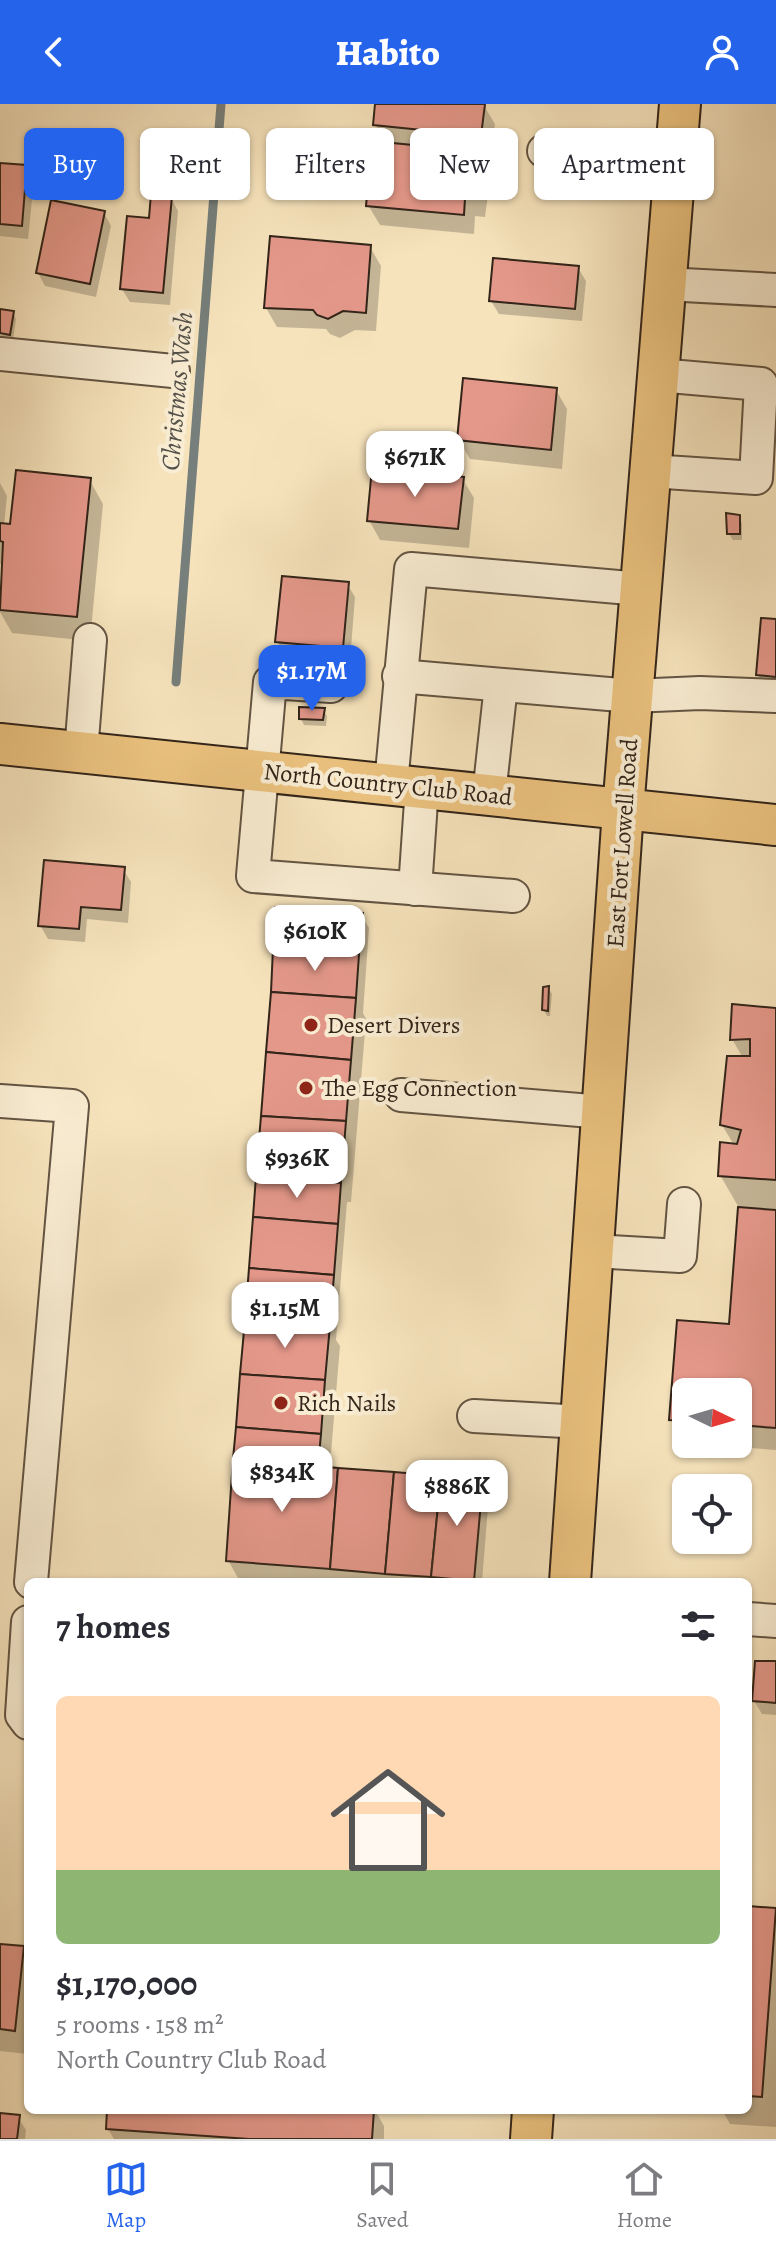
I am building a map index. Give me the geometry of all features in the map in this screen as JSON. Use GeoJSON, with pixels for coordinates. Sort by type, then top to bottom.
{"type":"FeatureCollection","features":[{"type":"Feature","properties":{"kind":"main road","name":"East Fort Lowell Road"},"geometry":{"type":"LineString","coordinates":[[678,128],[680,104]]}},
{"type":"Feature","properties":{"kind":"main road","name":"East Fort Lowell Road"},"geometry":{"type":"LineString","coordinates":[[570,1578],[623,810],[672,200]]}},
{"type":"Feature","properties":{"kind":"main road","name":"North Country Club Road"},"geometry":{"type":"LineString","coordinates":[[0,744],[776,825]]}},
{"type":"Feature","properties":{"kind":"main road"},"geometry":{"type":"LineString","coordinates":[[531,2139],[533,2114]]}},
{"type":"Feature","properties":{"kind":"street"},"geometry":{"type":"LineString","coordinates":[[665,284],[776,290]]}},
{"type":"Feature","properties":{"kind":"street"},"geometry":{"type":"LineString","coordinates":[[0,354],[173,371]]}},
{"type":"Feature","properties":{"kind":"street"},"geometry":{"type":"LineString","coordinates":[[650,471],[769,484],[771,380],[658,375]]}},
{"type":"Feature","properties":{"kind":"street"},"geometry":{"type":"LineString","coordinates":[[415,889],[399,676],[411,569],[641,589]]}},
{"type":"Feature","properties":{"kind":"street"},"geometry":{"type":"LineString","coordinates":[[81,752],[90,640]]}},
{"type":"Feature","properties":{"kind":"street"},"geometry":{"type":"LineString","coordinates":[[399,676],[632,696],[700,693],[776,696]]}},
{"type":"Feature","properties":{"kind":"street"},"geometry":{"type":"LineString","coordinates":[[331,686],[270,682],[253,876],[513,896]]}},
{"type":"Feature","properties":{"kind":"street"},"geometry":{"type":"LineString","coordinates":[[489,795],[501,685]]}},
{"type":"Feature","properties":{"kind":"street"},"geometry":{"type":"LineString","coordinates":[[401,1095],[603,1112]]}},
{"type":"Feature","properties":{"kind":"street"},"geometry":{"type":"LineString","coordinates":[[0,1101],[72,1106],[31,1578]]}},
{"type":"Feature","properties":{"kind":"street"},"geometry":{"type":"LineString","coordinates":[[593,1251],[680,1256],[684,1204]]}},
{"type":"Feature","properties":{"kind":"street"},"geometry":{"type":"LineString","coordinates":[[474,1416],[583,1422]]}},
{"type":"Feature","properties":{"kind":"street"},"geometry":{"type":"LineString","coordinates":[[752,1619],[776,1621]]}},
{"type":"Feature","properties":{"kind":"street"},"geometry":{"type":"LineString","coordinates":[[24,1638],[12,1685],[24,1718]]}},
{"type":"Feature","properties":{"kind":"building"},"geometry":{"type":"Polygon","coordinates":[[[375,104],[485,104],[482,128],[410,129],[373,125],[375,104]]]}},
{"type":"Feature","properties":{"kind":"building"},"geometry":{"type":"Polygon","coordinates":[[[394,143],[410,145],[410,200],[465,200],[464,215],[366,206],[367,200],[394,200],[394,143]]]}},
{"type":"Feature","properties":{"kind":"building"},"geometry":{"type":"Polygon","coordinates":[[[0,163],[24,165],[22,226],[0,224],[0,163]]]}},
{"type":"Feature","properties":{"kind":"building"},"geometry":{"type":"Polygon","coordinates":[[[51,200],[105,211],[90,284],[36,273],[51,200]]]}},
{"type":"Feature","properties":{"kind":"building"},"geometry":{"type":"Polygon","coordinates":[[[150,200],[172,200],[163,293],[120,289],[127,216],[149,218],[150,200]]]}},
{"type":"Feature","properties":{"kind":"building"},"geometry":{"type":"Polygon","coordinates":[[[270,236],[371,245],[366,313],[343,311],[328,319],[313,310],[264,308],[270,236]]]}},
{"type":"Feature","properties":{"kind":"building"},"geometry":{"type":"Polygon","coordinates":[[[493,258],[579,266],[575,309],[489,301],[493,258]]]}},
{"type":"Feature","properties":{"kind":"building"},"geometry":{"type":"Polygon","coordinates":[[[0,309],[14,311],[10,335],[0,333],[0,309]]]}},
{"type":"Feature","properties":{"kind":"building"},"geometry":{"type":"Polygon","coordinates":[[[463,378],[557,388],[551,450],[457,440],[463,378]]]}},
{"type":"Feature","properties":{"kind":"building"},"geometry":{"type":"Polygon","coordinates":[[[372,468],[464,477],[458,529],[367,521],[372,468]]]}},
{"type":"Feature","properties":{"kind":"building"},"geometry":{"type":"Polygon","coordinates":[[[16,470],[91,478],[77,617],[0,610],[3,542],[0,541],[0,523],[10,524],[16,470]]]}},
{"type":"Feature","properties":{"kind":"building"},"geometry":{"type":"Polygon","coordinates":[[[726,513],[740,515],[740,534],[727,534],[726,513]]]}},
{"type":"Feature","properties":{"kind":"building"},"geometry":{"type":"Polygon","coordinates":[[[282,576],[349,582],[343,648],[275,642],[282,576]]]}},
{"type":"Feature","properties":{"kind":"building"},"geometry":{"type":"Polygon","coordinates":[[[761,618],[776,619],[776,677],[756,675],[761,618]]]}},
{"type":"Feature","properties":{"kind":"building"},"geometry":{"type":"Polygon","coordinates":[[[299,707],[325,708],[323,720],[299,719],[299,707]]]}},
{"type":"Feature","properties":{"kind":"building"},"geometry":{"type":"Polygon","coordinates":[[[44,860],[125,867],[121,910],[81,907],[79,929],[38,926],[44,860]]]}},
{"type":"Feature","properties":{"kind":"building"},"geometry":{"type":"Polygon","coordinates":[[[275,907],[363,913],[359,954],[273,948],[275,907]]]}},
{"type":"Feature","properties":{"kind":"building"},"geometry":{"type":"Polygon","coordinates":[[[273,948],[359,954],[356,998],[271,992],[273,948]]]}},
{"type":"Feature","properties":{"kind":"building"},"geometry":{"type":"Polygon","coordinates":[[[549,986],[548,1011],[542,1010],[543,987],[549,986]]]}},
{"type":"Feature","properties":{"kind":"building","name":"Desert Divers"},"geometry":{"type":"Polygon","coordinates":[[[271,992],[356,998],[351,1060],[266,1052],[271,992]]]}},
{"type":"Feature","properties":{"kind":"building"},"geometry":{"type":"Polygon","coordinates":[[[732,1004],[776,1008],[776,1180],[718,1176],[720,1142],[737,1144],[741,1130],[720,1125],[727,1056],[750,1056],[750,1039],[730,1040],[732,1004]]]}},
{"type":"Feature","properties":{"kind":"building","name":"The Egg Connection"},"geometry":{"type":"Polygon","coordinates":[[[266,1052],[351,1060],[346,1121],[261,1116],[266,1052]]]}},
{"type":"Feature","properties":{"kind":"building"},"geometry":{"type":"Polygon","coordinates":[[[261,1116],[346,1121],[341,1183],[256,1176],[261,1116]]]}},
{"type":"Feature","properties":{"kind":"building"},"geometry":{"type":"Polygon","coordinates":[[[256,1176],[341,1183],[338,1224],[253,1217],[256,1176]]]}},
{"type":"Feature","properties":{"kind":"building"},"geometry":{"type":"Polygon","coordinates":[[[738,1207],[776,1210],[776,1428],[752,1426],[752,1378],[672,1378],[677,1320],[729,1324],[738,1207]]]}},
{"type":"Feature","properties":{"kind":"building"},"geometry":{"type":"Polygon","coordinates":[[[253,1217],[338,1224],[334,1275],[249,1268],[253,1217]]]}},
{"type":"Feature","properties":{"kind":"building"},"geometry":{"type":"Polygon","coordinates":[[[249,1268],[334,1275],[330,1325],[245,1320],[249,1268]]]}},
{"type":"Feature","properties":{"kind":"building"},"geometry":{"type":"Polygon","coordinates":[[[245,1320],[330,1325],[325,1380],[240,1374],[245,1320]]]}},
{"type":"Feature","properties":{"kind":"building","name":"Rich Nails"},"geometry":{"type":"Polygon","coordinates":[[[240,1374],[325,1380],[321,1434],[236,1427],[240,1374]]]}},
{"type":"Feature","properties":{"kind":"building"},"geometry":{"type":"Polygon","coordinates":[[[672,1382],[672,1420],[669,1420],[672,1382]]]}},
{"type":"Feature","properties":{"kind":"building"},"geometry":{"type":"Polygon","coordinates":[[[236,1427],[321,1434],[318,1466],[233,1459],[236,1427]]]}},
{"type":"Feature","properties":{"kind":"building"},"geometry":{"type":"Polygon","coordinates":[[[233,1459],[338,1468],[330,1569],[226,1561],[233,1459]]]}},
{"type":"Feature","properties":{"kind":"building"},"geometry":{"type":"Polygon","coordinates":[[[338,1468],[394,1472],[385,1574],[330,1569],[338,1468]]]}},
{"type":"Feature","properties":{"kind":"building"},"geometry":{"type":"Polygon","coordinates":[[[394,1472],[441,1476],[431,1577],[385,1574],[394,1472]]]}},
{"type":"Feature","properties":{"kind":"building"},"geometry":{"type":"Polygon","coordinates":[[[441,1476],[483,1479],[474,1578],[431,1577],[441,1476]]]}},
{"type":"Feature","properties":{"kind":"building"},"geometry":{"type":"Polygon","coordinates":[[[755,1661],[776,1661],[776,1703],[752,1701],[755,1661]]]}},
{"type":"Feature","properties":{"kind":"building"},"geometry":{"type":"Polygon","coordinates":[[[752,1906],[776,1908],[762,2097],[752,2096],[752,1906]]]}},
{"type":"Feature","properties":{"kind":"building"},"geometry":{"type":"Polygon","coordinates":[[[0,1944],[24,1946],[15,2031],[0,2029],[0,1944]]]}},
{"type":"Feature","properties":{"kind":"building"},"geometry":{"type":"Polygon","coordinates":[[[0,2113],[20,2115],[17,2139],[0,2139],[0,2113]]]}},
{"type":"Feature","properties":{"kind":"building"},"geometry":{"type":"Polygon","coordinates":[[[107,2114],[374,2114],[372,2139],[249,2139],[106,2129],[107,2114]]]}},
{"type":"Feature","properties":{"kind":"waterway","name":"Christmas Wash"},"geometry":{"type":"LineString","coordinates":[[176,682],[221,104]]}},
{"type":"Feature","properties":{"kind":"place","name":"Desert Divers"},"geometry":{"type":"Point","coordinates":[311,1025]}},
{"type":"Feature","properties":{"kind":"place","name":"The Egg Connection"},"geometry":{"type":"Point","coordinates":[306,1088]}},
{"type":"Feature","properties":{"kind":"place","name":"Rich Nails"},"geometry":{"type":"Point","coordinates":[281,1403]}}]}
